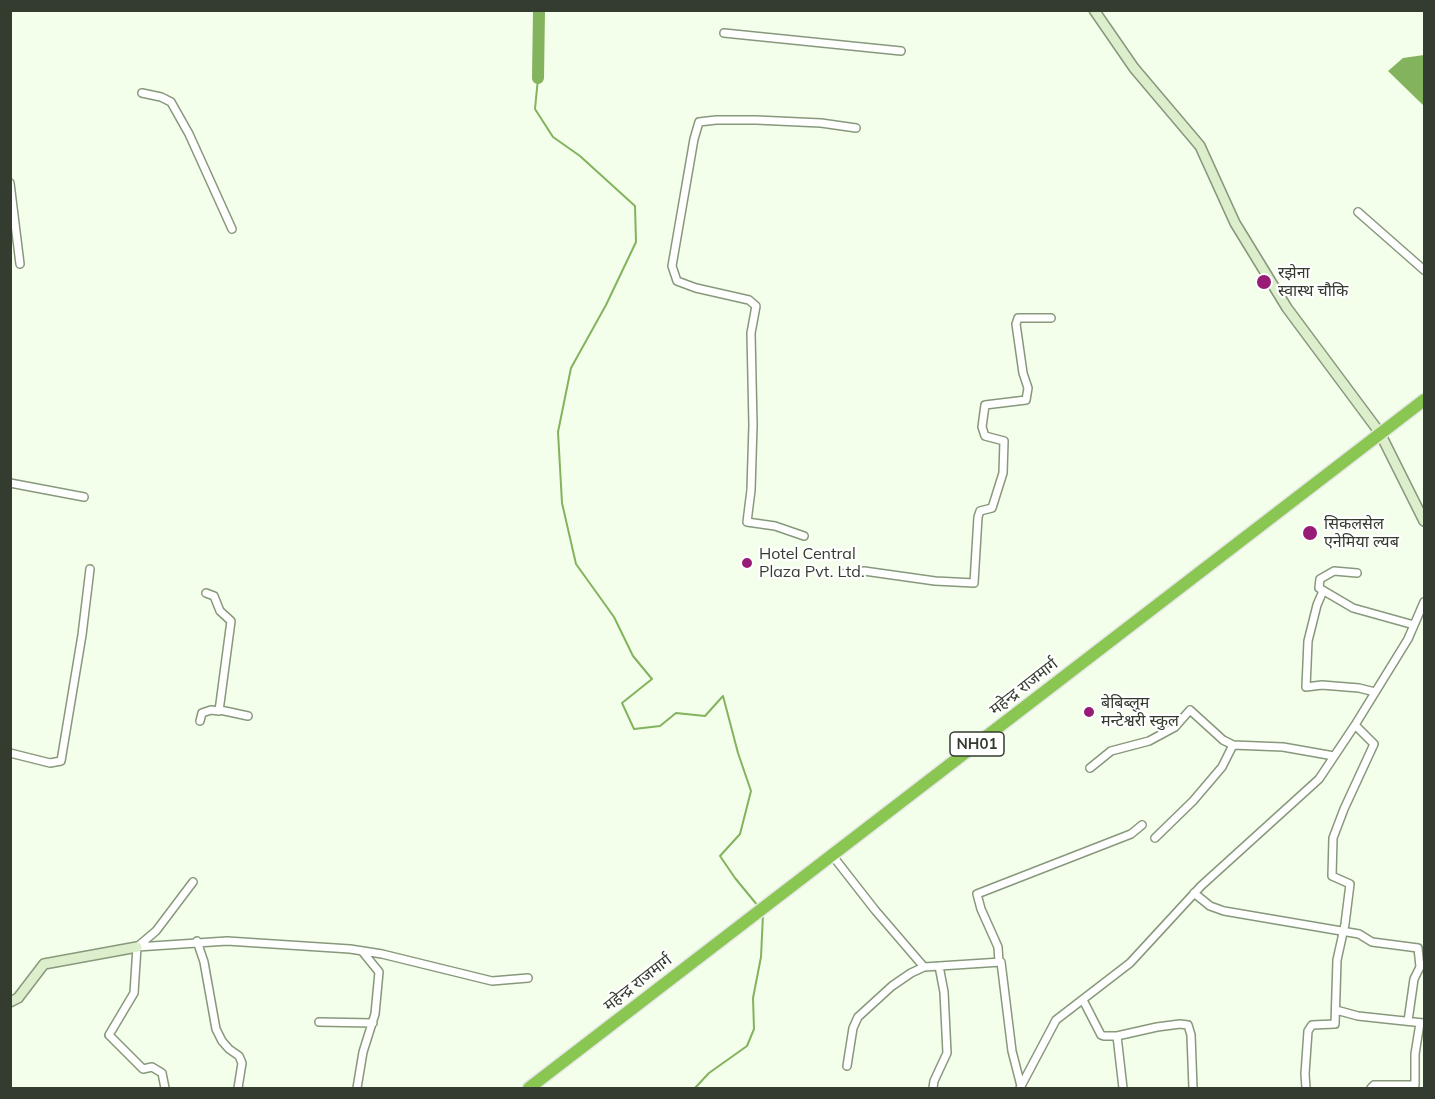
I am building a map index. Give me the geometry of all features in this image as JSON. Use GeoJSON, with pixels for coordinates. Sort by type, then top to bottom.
{"type":"FeatureCollection","features":[{"type":"Feature","properties":{"kind":"highway","name":"महेन्द्र राजमार्ग"},"geometry":{"type":"LineString","coordinates":[[529,1089],[1425,400]]}},
{"type":"Feature","properties":{"kind":"street"},"geometry":{"type":"LineString","coordinates":[[1094,10],[1134,68],[1200,146],[1235,223],[1287,308],[1380,433],[1425,521]]}},
{"type":"Feature","properties":{"kind":"street"},"geometry":{"type":"LineString","coordinates":[[724,33],[901,51]]}},
{"type":"Feature","properties":{"kind":"street"},"geometry":{"type":"LineString","coordinates":[[142,93],[161,97],[171,102],[193,143],[232,229]]}},
{"type":"Feature","properties":{"kind":"street"},"geometry":{"type":"LineString","coordinates":[[804,536],[775,526],[747,522],[751,490],[753,424],[751,333],[756,306],[750,300],[696,288],[677,281],[672,266],[694,139],[699,123],[716,120],[756,120],[821,123],[856,128]]}},
{"type":"Feature","properties":{"kind":"street"},"geometry":{"type":"LineString","coordinates":[[10,183],[20,264]]}},
{"type":"Feature","properties":{"kind":"street"},"geometry":{"type":"LineString","coordinates":[[1358,213],[1425,270]]}},
{"type":"Feature","properties":{"kind":"street"},"geometry":{"type":"LineString","coordinates":[[842,574],[864,571],[935,581],[974,583],[978,517],[980,511],[992,508],[1003,473],[1004,441],[985,436],[982,427],[985,405],[1026,400],[1028,388],[1023,373],[1016,324],[1018,318],[1051,318]]}},
{"type":"Feature","properties":{"kind":"street"},"geometry":{"type":"LineString","coordinates":[[10,483],[84,497]]}},
{"type":"Feature","properties":{"kind":"street"},"geometry":{"type":"LineString","coordinates":[[10,753],[51,763],[62,762],[90,569]]}},
{"type":"Feature","properties":{"kind":"street"},"geometry":{"type":"LineString","coordinates":[[1357,573],[1334,571],[1320,579],[1319,588],[1353,608],[1414,625]]}},
{"type":"Feature","properties":{"kind":"street"},"geometry":{"type":"LineString","coordinates":[[1323,591],[1308,641],[1306,687],[1322,685],[1359,688],[1375,692]]}},
{"type":"Feature","properties":{"kind":"street"},"geometry":{"type":"LineString","coordinates":[[206,593],[214,596],[220,611],[231,621],[220,710]]}},
{"type":"Feature","properties":{"kind":"street"},"geometry":{"type":"LineString","coordinates":[[1020,1087],[1056,1020],[1130,963],[1194,893],[1319,779],[1375,692],[1425,602]]}},
{"type":"Feature","properties":{"kind":"street"},"geometry":{"type":"LineString","coordinates":[[200,721],[202,713],[211,710],[248,716]]}},
{"type":"Feature","properties":{"kind":"street"},"geometry":{"type":"LineString","coordinates":[[1090,768],[1111,751],[1149,741],[1175,727],[1190,710],[1223,740],[1233,745],[1284,747],[1334,756]]}},
{"type":"Feature","properties":{"kind":"street"},"geometry":{"type":"LineString","coordinates":[[1306,1089],[1308,1031],[1312,1026],[1335,1024],[1337,960],[1344,932],[1350,884],[1332,876],[1333,838],[1374,744],[1355,725]]}},
{"type":"Feature","properties":{"kind":"street"},"geometry":{"type":"LineString","coordinates":[[1155,838],[1193,801],[1222,767],[1233,745]]}},
{"type":"Feature","properties":{"kind":"street"},"geometry":{"type":"LineString","coordinates":[[1020,1087],[1012,1051],[998,947],[981,909],[977,894],[1131,834],[1142,825]]}},
{"type":"Feature","properties":{"kind":"street"},"geometry":{"type":"LineString","coordinates":[[832,855],[924,967]]}},
{"type":"Feature","properties":{"kind":"street"},"geometry":{"type":"LineString","coordinates":[[165,1089],[162,1073],[152,1066],[143,1069],[109,1035],[134,993],[137,947],[156,931],[193,882]]}},
{"type":"Feature","properties":{"kind":"street"},"geometry":{"type":"LineString","coordinates":[[1194,893],[1210,906],[1224,911],[1359,934],[1372,942],[1418,948],[1420,967],[1414,979],[1408,1021]]}},
{"type":"Feature","properties":{"kind":"street"},"geometry":{"type":"LineString","coordinates":[[197,941],[204,962],[216,1029],[222,1041],[239,1056],[243,1063],[238,1089]]}},
{"type":"Feature","properties":{"kind":"street"},"geometry":{"type":"LineString","coordinates":[[10,1002],[18,998],[44,964],[137,947],[197,941],[227,941],[362,951],[492,981],[528,978]]}},
{"type":"Feature","properties":{"kind":"street"},"geometry":{"type":"LineString","coordinates":[[357,1089],[363,1052],[375,1014],[379,972],[362,951]]}},
{"type":"Feature","properties":{"kind":"street"},"geometry":{"type":"LineString","coordinates":[[847,1066],[853,1028],[858,1017],[892,986],[911,973],[924,967],[999,962]]}},
{"type":"Feature","properties":{"kind":"street"},"geometry":{"type":"LineString","coordinates":[[933,1089],[934,1081],[947,1053],[944,992],[939,966]]}},
{"type":"Feature","properties":{"kind":"street"},"geometry":{"type":"LineString","coordinates":[[1083,1000],[1101,1035],[1117,1036],[1157,1027],[1188,1025],[1191,1035],[1193,1089]]}},
{"type":"Feature","properties":{"kind":"street"},"geometry":{"type":"LineString","coordinates":[[1336,1010],[1358,1016],[1422,1023],[1415,1054],[1415,1084],[1374,1085],[1371,1089]]}},
{"type":"Feature","properties":{"kind":"street"},"geometry":{"type":"LineString","coordinates":[[319,1022],[373,1023]]}},
{"type":"Feature","properties":{"kind":"street"},"geometry":{"type":"LineString","coordinates":[[1117,1036],[1123,1089]]}},
{"type":"Feature","properties":{"kind":"shaded area"},"geometry":{"type":"Polygon","coordinates":[[[1424,55],[1424,106],[1388,71],[1403,58],[1424,55]]]}},
{"type":"Feature","properties":{"kind":"waterway"},"geometry":{"type":"LineString","coordinates":[[538,78],[539,10]]}},
{"type":"Feature","properties":{"kind":"waterway"},"geometry":{"type":"LineString","coordinates":[[538,78],[535,109],[553,137],[580,156],[635,206],[636,242],[606,305],[571,368],[558,432],[562,503],[576,564],[614,617],[633,656],[652,679],[622,703],[634,729],[660,726],[676,713],[705,716],[723,696],[751,791],[740,834],[720,856],[758,906]]}},
{"type":"Feature","properties":{"kind":"waterway"},"geometry":{"type":"LineString","coordinates":[[695,1088],[709,1073],[747,1046],[754,1029],[753,998],[761,957],[763,914]]}},
{"type":"Feature","properties":{"kind":"place","name":"रझेना स्वास्थ चौकि"},"geometry":{"type":"Point","coordinates":[1264,282]}},
{"type":"Feature","properties":{"kind":"place","name":"सिकलसेल एनेमिया ल्यब"},"geometry":{"type":"Point","coordinates":[1310,533]}},
{"type":"Feature","properties":{"kind":"place","name":"Hotel Central Plaza Pvt. Ltd."},"geometry":{"type":"Point","coordinates":[747,563]}},
{"type":"Feature","properties":{"kind":"place","name":"बेबिब्लुम मन्टेश्वरी स्कुल"},"geometry":{"type":"Point","coordinates":[1089,712]}}]}
